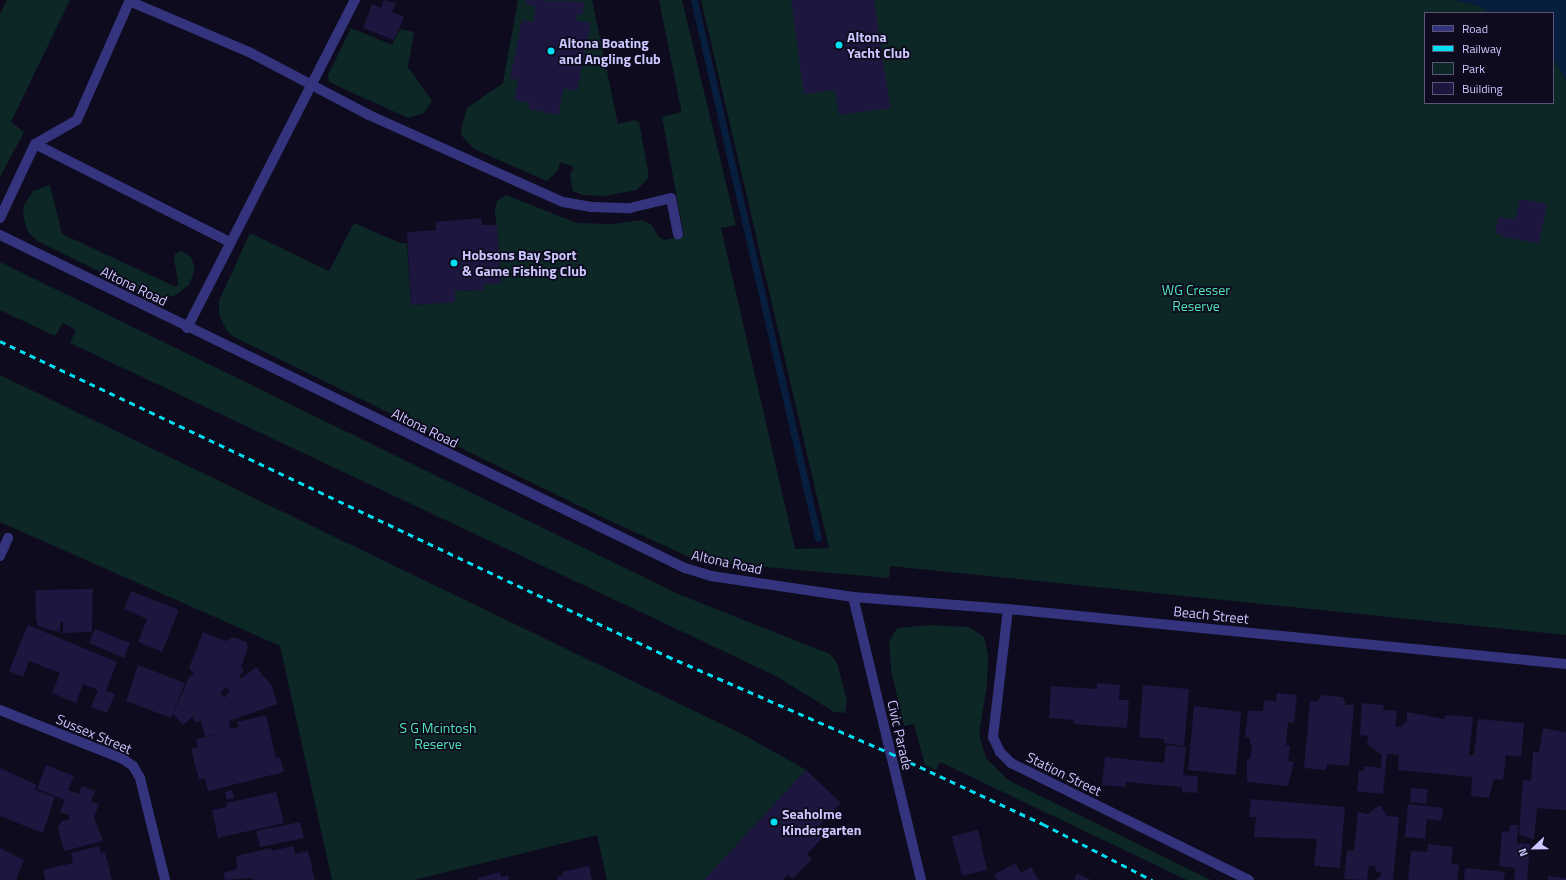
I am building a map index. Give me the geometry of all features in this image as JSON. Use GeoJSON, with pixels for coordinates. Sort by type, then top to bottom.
{"type":"FeatureCollection","features":[{"type":"Feature","properties":{"kind":"street"},"geometry":{"type":"LineString","coordinates":[[0,218],[35,144],[77,120],[130,0],[249,52],[369,115],[563,202],[592,207],[630,208],[671,198],[678,234]]}},
{"type":"Feature","properties":{"kind":"street"},"geometry":{"type":"LineString","coordinates":[[187,328],[355,0]]}},
{"type":"Feature","properties":{"kind":"street"},"geometry":{"type":"LineString","coordinates":[[35,144],[230,242]]}},
{"type":"Feature","properties":{"kind":"street","name":"Altona Road"},"geometry":{"type":"LineString","coordinates":[[0,235],[187,328],[684,568],[711,576],[853,597]]}},
{"type":"Feature","properties":{"kind":"street"},"geometry":{"type":"LineString","coordinates":[[0,556],[8,538]]}},
{"type":"Feature","properties":{"kind":"street","name":"Beach Street"},"geometry":{"type":"LineString","coordinates":[[853,597],[1008,609],[1566,664]]}},
{"type":"Feature","properties":{"kind":"street","name":"Civic Parade"},"geometry":{"type":"LineString","coordinates":[[853,597],[921,880]]}},
{"type":"Feature","properties":{"kind":"street","name":"Station Street"},"geometry":{"type":"LineString","coordinates":[[1008,609],[994,737],[1000,752],[1011,763],[1249,880]]}},
{"type":"Feature","properties":{"kind":"street","name":"Sussex Street"},"geometry":{"type":"LineString","coordinates":[[0,710],[123,759],[133,766],[140,778],[165,880]]}},
{"type":"Feature","properties":{"kind":"green space"},"geometry":{"type":"Polygon","coordinates":[[[7,0],[70,0],[11,122],[24,132],[0,177],[0,14],[7,0]]]}},
{"type":"Feature","properties":{"kind":"green space"},"geometry":{"type":"Polygon","coordinates":[[[518,0],[592,0],[618,124],[635,120],[639,122],[648,178],[637,190],[604,196],[583,195],[573,191],[570,175],[574,167],[560,162],[558,170],[547,181],[474,149],[462,136],[461,129],[467,108],[503,83],[518,0]]]}},
{"type":"Feature","properties":{"kind":"green space","name":"WG Cresser Reserve"},"geometry":{"type":"Polygon","coordinates":[[[659,0],[682,0],[736,225],[721,228],[795,549],[829,548],[701,0],[1455,0],[1479,6],[1489,12],[1424,12],[1424,104],[1554,104],[1554,60],[1566,81],[1566,635],[890,566],[889,578],[698,561],[604,518],[234,337],[227,331],[219,315],[219,301],[250,233],[329,271],[354,223],[400,243],[407,243],[411,305],[454,302],[455,291],[484,290],[484,284],[501,283],[495,211],[497,201],[506,195],[577,223],[612,224],[642,220],[652,225],[658,236],[664,240],[684,236],[662,117],[681,112],[659,0]]]}},
{"type":"Feature","properties":{"kind":"green space"},"geometry":{"type":"Polygon","coordinates":[[[351,28],[392,45],[400,29],[414,32],[408,67],[432,101],[424,113],[408,118],[329,82],[328,75],[351,28]]]}},
{"type":"Feature","properties":{"kind":"green space"},"geometry":{"type":"Polygon","coordinates":[[[50,185],[62,234],[174,286],[178,286],[174,259],[175,254],[181,251],[191,257],[195,269],[189,285],[174,296],[165,298],[150,296],[39,242],[28,232],[23,216],[24,205],[33,191],[50,185]]]}},
{"type":"Feature","properties":{"kind":"green space"},"geometry":{"type":"Polygon","coordinates":[[[0,262],[678,594],[830,654],[837,663],[847,701],[845,713],[834,712],[776,676],[70,343],[76,330],[63,323],[55,336],[0,310],[0,262]]]}},
{"type":"Feature","properties":{"kind":"green space","name":"S G Mcintosh Reserve"},"geometry":{"type":"Polygon","coordinates":[[[0,375],[744,735],[806,770],[704,880],[607,880],[597,835],[414,880],[332,880],[280,646],[0,522],[0,375]]]}},
{"type":"Feature","properties":{"kind":"green space"},"geometry":{"type":"Polygon","coordinates":[[[931,625],[969,627],[984,637],[988,655],[987,685],[979,734],[986,758],[1008,780],[1211,880],[1187,880],[940,762],[936,770],[925,765],[914,724],[904,726],[891,669],[889,642],[897,628],[931,625]]]}},
{"type":"Feature","properties":{"kind":"water"},"geometry":{"type":"Polygon","coordinates":[[[1455,0],[1566,0],[1566,81],[1554,60],[1554,12],[1489,12],[1479,6],[1455,0]]]}},
{"type":"Feature","properties":{"kind":"building"},"geometry":{"type":"Polygon","coordinates":[[[384,0],[396,3],[392,12],[404,17],[394,40],[363,28],[372,4],[381,8],[384,0]]]}},
{"type":"Feature","properties":{"kind":"building","name":"Altona Boating and Angling Club"},"geometry":{"type":"Polygon","coordinates":[[[527,0],[585,2],[582,15],[577,14],[576,20],[591,23],[577,91],[564,88],[558,115],[529,109],[530,103],[514,100],[518,80],[510,78],[522,20],[533,22],[536,7],[526,4],[527,0]]]}},
{"type":"Feature","properties":{"kind":"building","name":"Altona Yacht Club"},"geometry":{"type":"Polygon","coordinates":[[[791,0],[874,0],[890,108],[839,115],[835,90],[804,94],[791,0]]]}},
{"type":"Feature","properties":{"kind":"building"},"geometry":{"type":"Polygon","coordinates":[[[1520,199],[1547,204],[1539,243],[1502,237],[1502,234],[1495,233],[1499,217],[1515,220],[1520,199]]]}},
{"type":"Feature","properties":{"kind":"building","name":"Hobsons Bay Sport & Game Fishing Club"},"geometry":{"type":"Polygon","coordinates":[[[481,218],[482,225],[497,225],[501,283],[484,284],[484,290],[455,291],[455,302],[411,305],[407,232],[436,230],[435,222],[481,218]]]}},
{"type":"Feature","properties":{"kind":"building"},"geometry":{"type":"Polygon","coordinates":[[[93,589],[92,632],[63,633],[63,622],[60,622],[60,632],[39,627],[36,620],[35,590],[93,589]]]}},
{"type":"Feature","properties":{"kind":"building"},"geometry":{"type":"Polygon","coordinates":[[[131,591],[179,610],[162,652],[138,642],[147,619],[124,609],[131,591]]]}},
{"type":"Feature","properties":{"kind":"building"},"geometry":{"type":"Polygon","coordinates":[[[28,625],[117,662],[106,691],[115,694],[107,713],[91,707],[98,690],[83,684],[76,703],[52,693],[60,673],[29,661],[23,677],[9,671],[28,625]]]}},
{"type":"Feature","properties":{"kind":"building"},"geometry":{"type":"Polygon","coordinates":[[[95,629],[130,643],[124,658],[89,643],[95,629]]]}},
{"type":"Feature","properties":{"kind":"building"},"geometry":{"type":"Polygon","coordinates":[[[203,632],[226,641],[233,637],[246,642],[248,648],[241,667],[244,671],[239,676],[241,679],[256,667],[272,686],[277,704],[229,721],[231,729],[239,727],[237,722],[266,715],[276,758],[280,757],[284,772],[208,791],[205,778],[199,780],[191,749],[198,747],[196,739],[225,732],[205,736],[201,721],[195,722],[193,716],[183,725],[173,714],[189,677],[194,674],[189,668],[203,632]],[[226,687],[220,693],[224,698],[230,691],[226,687]]]}},
{"type":"Feature","properties":{"kind":"building"},"geometry":{"type":"Polygon","coordinates":[[[138,665],[185,683],[171,718],[126,701],[138,665]]]}},
{"type":"Feature","properties":{"kind":"building"},"geometry":{"type":"Polygon","coordinates":[[[1097,683],[1120,685],[1119,700],[1129,700],[1127,728],[1073,724],[1074,720],[1049,718],[1051,686],[1097,689],[1097,683]]]}},
{"type":"Feature","properties":{"kind":"building"},"geometry":{"type":"Polygon","coordinates":[[[1143,685],[1189,689],[1184,746],[1164,743],[1164,739],[1139,737],[1143,685]]]}},
{"type":"Feature","properties":{"kind":"building"},"geometry":{"type":"Polygon","coordinates":[[[1277,693],[1297,695],[1294,723],[1288,722],[1286,745],[1290,746],[1288,761],[1294,762],[1288,786],[1247,782],[1247,758],[1250,759],[1252,746],[1250,745],[1250,738],[1245,737],[1248,711],[1263,711],[1264,700],[1276,701],[1277,693]]]}},
{"type":"Feature","properties":{"kind":"building"},"geometry":{"type":"Polygon","coordinates":[[[1321,695],[1343,697],[1346,705],[1354,705],[1349,766],[1327,764],[1326,770],[1304,768],[1310,701],[1318,702],[1321,695]]]}},
{"type":"Feature","properties":{"kind":"building"},"geometry":{"type":"Polygon","coordinates":[[[1362,703],[1384,705],[1383,710],[1397,711],[1395,726],[1401,727],[1407,721],[1407,712],[1445,719],[1445,715],[1473,717],[1469,755],[1474,755],[1478,719],[1524,723],[1521,757],[1506,755],[1503,780],[1494,779],[1489,798],[1471,796],[1472,777],[1398,770],[1399,755],[1387,754],[1383,794],[1357,791],[1359,770],[1364,771],[1364,766],[1381,768],[1382,755],[1367,744],[1368,736],[1360,735],[1362,703]]]}},
{"type":"Feature","properties":{"kind":"building"},"geometry":{"type":"Polygon","coordinates":[[[1194,706],[1241,712],[1236,775],[1188,770],[1194,706]]]}},
{"type":"Feature","properties":{"kind":"building"},"geometry":{"type":"Polygon","coordinates":[[[1543,728],[1566,732],[1566,810],[1537,808],[1534,840],[1519,834],[1523,780],[1531,781],[1533,752],[1539,752],[1543,728]]]}},
{"type":"Feature","properties":{"kind":"building"},"geometry":{"type":"Polygon","coordinates":[[[1166,745],[1186,747],[1183,775],[1198,776],[1197,793],[1182,792],[1182,787],[1126,782],[1125,787],[1102,785],[1105,757],[1164,763],[1166,745]]]}},
{"type":"Feature","properties":{"kind":"building"},"geometry":{"type":"Polygon","coordinates":[[[46,765],[74,776],[68,790],[79,794],[82,786],[95,791],[91,801],[99,804],[94,817],[103,841],[64,851],[58,828],[62,821],[69,820],[69,815],[60,812],[65,800],[37,789],[46,765]]]}},
{"type":"Feature","properties":{"kind":"building"},"geometry":{"type":"Polygon","coordinates":[[[0,768],[37,785],[35,790],[55,797],[43,833],[0,816],[0,768]]]}},
{"type":"Feature","properties":{"kind":"building"},"geometry":{"type":"Polygon","coordinates":[[[806,770],[841,803],[817,828],[825,835],[807,854],[812,859],[793,879],[788,875],[783,880],[704,880],[806,770]]]}},
{"type":"Feature","properties":{"kind":"building"},"geometry":{"type":"Polygon","coordinates":[[[1411,788],[1428,789],[1426,804],[1410,802],[1411,788]]]}},
{"type":"Feature","properties":{"kind":"building"},"geometry":{"type":"Polygon","coordinates":[[[232,790],[234,798],[227,800],[225,792],[232,790]]]}},
{"type":"Feature","properties":{"kind":"building"},"geometry":{"type":"Polygon","coordinates":[[[276,792],[284,823],[218,838],[212,810],[227,807],[226,803],[276,792]]]}},
{"type":"Feature","properties":{"kind":"building"},"geometry":{"type":"Polygon","coordinates":[[[1251,799],[1345,807],[1340,868],[1314,866],[1317,839],[1254,837],[1256,817],[1249,817],[1251,799]]]}},
{"type":"Feature","properties":{"kind":"building"},"geometry":{"type":"Polygon","coordinates":[[[1408,804],[1443,808],[1441,821],[1427,819],[1425,839],[1405,837],[1408,804]]]}},
{"type":"Feature","properties":{"kind":"building"},"geometry":{"type":"Polygon","coordinates":[[[1380,805],[1387,816],[1399,817],[1393,880],[1376,880],[1377,878],[1380,878],[1381,873],[1376,871],[1375,866],[1369,865],[1367,880],[1344,879],[1347,850],[1354,851],[1358,812],[1368,814],[1380,805]]]}},
{"type":"Feature","properties":{"kind":"building"},"geometry":{"type":"Polygon","coordinates":[[[300,822],[304,838],[260,847],[256,831],[300,822]]]}},
{"type":"Feature","properties":{"kind":"building"},"geometry":{"type":"Polygon","coordinates":[[[1510,825],[1518,825],[1517,843],[1530,844],[1527,880],[1514,880],[1515,868],[1499,866],[1502,831],[1509,832],[1510,825]]]}},
{"type":"Feature","properties":{"kind":"building"},"geometry":{"type":"Polygon","coordinates":[[[978,830],[987,870],[962,876],[952,836],[978,830]]]}},
{"type":"Feature","properties":{"kind":"building"},"geometry":{"type":"Polygon","coordinates":[[[1428,844],[1453,847],[1451,864],[1459,865],[1457,880],[1408,880],[1411,851],[1427,852],[1428,844]]]}},
{"type":"Feature","properties":{"kind":"building"},"geometry":{"type":"Polygon","coordinates":[[[99,846],[101,853],[105,852],[112,880],[45,880],[43,870],[73,863],[71,853],[99,846]]]}},
{"type":"Feature","properties":{"kind":"building"},"geometry":{"type":"Polygon","coordinates":[[[293,846],[295,854],[308,851],[315,880],[253,880],[252,878],[225,880],[223,873],[237,869],[236,856],[271,848],[272,851],[293,846]]]}},
{"type":"Feature","properties":{"kind":"building"},"geometry":{"type":"Polygon","coordinates":[[[0,848],[24,860],[16,880],[0,880],[0,848]]]}},
{"type":"Feature","properties":{"kind":"building"},"geometry":{"type":"Polygon","coordinates":[[[1015,863],[1021,873],[1031,867],[1039,880],[997,880],[994,875],[1015,863]]]}},
{"type":"Feature","properties":{"kind":"building"},"geometry":{"type":"Polygon","coordinates":[[[589,866],[592,880],[558,880],[557,877],[563,875],[562,872],[589,866]]]}},
{"type":"Feature","properties":{"kind":"building"},"geometry":{"type":"Polygon","coordinates":[[[1465,868],[1505,872],[1504,880],[1464,880],[1465,868]]]}},
{"type":"Feature","properties":{"kind":"building"},"geometry":{"type":"Polygon","coordinates":[[[500,872],[501,877],[508,875],[509,880],[478,880],[478,878],[500,872]]]}},
{"type":"Feature","properties":{"kind":"building"},"geometry":{"type":"Polygon","coordinates":[[[1077,873],[1091,880],[1074,880],[1077,873]]]}},
{"type":"Feature","properties":{"kind":"building"},"geometry":{"type":"Polygon","coordinates":[[[1548,876],[1566,878],[1566,880],[1548,880],[1548,876]]]}},
{"type":"Feature","properties":{"kind":"waterway"},"geometry":{"type":"LineString","coordinates":[[694,0],[818,538]]}},
{"type":"Feature","properties":{"kind":"railway"},"geometry":{"type":"LineString","coordinates":[[0,341],[667,656],[890,753],[1043,824],[1152,880]]}},
{"type":"Feature","properties":{"kind":"place","name":"Altona Yacht Club"},"geometry":{"type":"Point","coordinates":[839,45]}},
{"type":"Feature","properties":{"kind":"place","name":"Altona Boating and Angling Club"},"geometry":{"type":"Point","coordinates":[551,51]}},
{"type":"Feature","properties":{"kind":"place","name":"Hobsons Bay Sport & Game Fishing Club"},"geometry":{"type":"Point","coordinates":[454,263]}},
{"type":"Feature","properties":{"kind":"place","name":"Seaholme Kindergarten"},"geometry":{"type":"Point","coordinates":[774,822]}}]}
